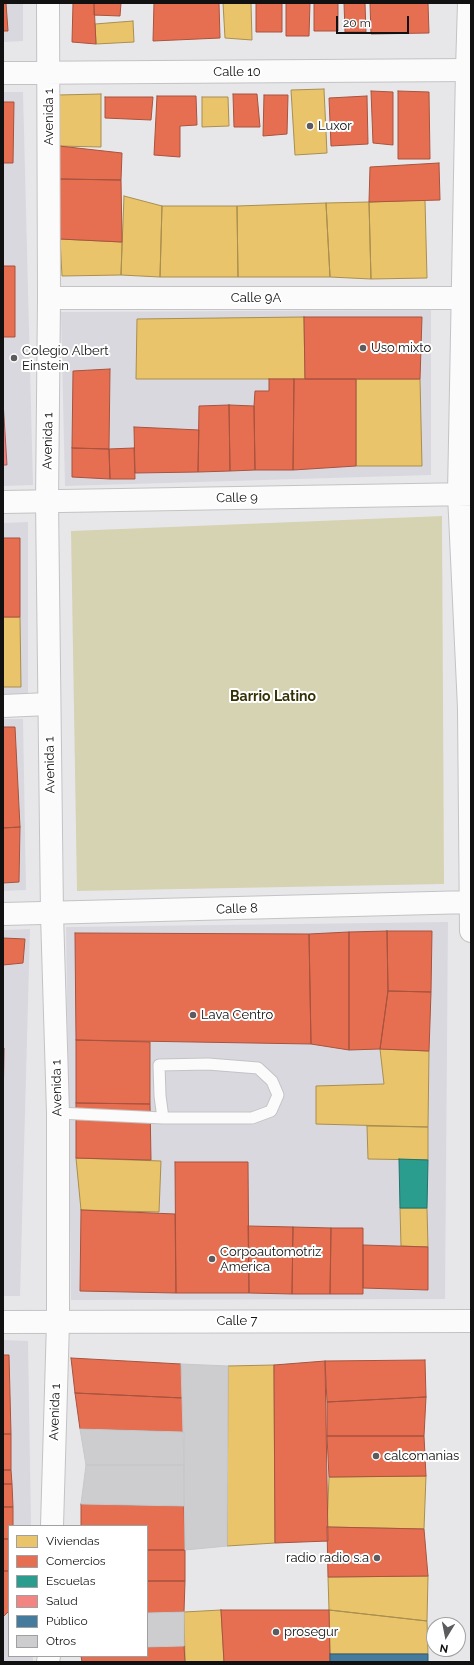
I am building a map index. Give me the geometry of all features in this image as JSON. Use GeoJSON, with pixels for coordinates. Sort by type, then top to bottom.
{"type":"FeatureCollection","features":[{"type":"Feature","properties":{"kind":"street","name":"Avenida 1"},"geometry":{"type":"LineString","coordinates":[[48,3],[50,298],[47,502],[52,914],[58,1113],[58,1322],[52,1525]]}},
{"type":"Feature","properties":{"kind":"street"},"geometry":{"type":"LineString","coordinates":[[469,3],[469,70],[463,298],[465,494],[470,708],[471,931]]}},
{"type":"Feature","properties":{"kind":"street","name":"Calle 10"},"geometry":{"type":"LineString","coordinates":[[3,73],[469,70]]}},
{"type":"Feature","properties":{"kind":"street","name":"Calle 9A"},"geometry":{"type":"LineString","coordinates":[[50,298],[463,298]]}},
{"type":"Feature","properties":{"kind":"street","name":"Calle 9"},"geometry":{"type":"LineString","coordinates":[[3,502],[465,494]]}},
{"type":"Feature","properties":{"kind":"street"},"geometry":{"type":"LineString","coordinates":[[3,706],[49,704]]}},
{"type":"Feature","properties":{"kind":"street","name":"Calle 8"},"geometry":{"type":"LineString","coordinates":[[3,914],[52,914],[471,902]]}},
{"type":"Feature","properties":{"kind":"street","name":"Calle 7"},"geometry":{"type":"LineString","coordinates":[[3,1322],[471,1321]]}},
{"type":"Feature","properties":{"kind":"lane"},"geometry":{"type":"LineString","coordinates":[[58,1113],[163,1118],[252,1118],[271,1111],[278,1095],[272,1081],[258,1068],[208,1064],[159,1065],[160,1096],[163,1118]]}},
{"type":"Feature","properties":{"kind":"shaded area"},"geometry":{"type":"Polygon","coordinates":[[[3,3],[23,3],[23,41],[3,42],[3,3]]]}},
{"type":"Feature","properties":{"kind":"shaded area"},"geometry":{"type":"Polygon","coordinates":[[[3,92],[23,92],[33,485],[3,486],[3,92]]]}},
{"type":"Feature","properties":{"kind":"shaded area"},"geometry":{"type":"Polygon","coordinates":[[[431,310],[431,475],[65,486],[61,312],[431,310]]]}},
{"type":"Feature","properties":{"kind":"shaded area"},"geometry":{"type":"Polygon","coordinates":[[[442,516],[444,884],[77,891],[71,531],[442,516]]]}},
{"type":"Feature","properties":{"kind":"shaded area"},"geometry":{"type":"Polygon","coordinates":[[[28,522],[28,695],[3,695],[3,523],[28,522]]]}},
{"type":"Feature","properties":{"kind":"shaded area"},"geometry":{"type":"Polygon","coordinates":[[[3,719],[23,719],[26,890],[3,891],[3,719]]]}},
{"type":"Feature","properties":{"kind":"shaded area"},"geometry":{"type":"Polygon","coordinates":[[[448,922],[445,1299],[71,1300],[66,927],[448,922]]]}},
{"type":"Feature","properties":{"kind":"shaded area"},"geometry":{"type":"Polygon","coordinates":[[[30,929],[20,1296],[3,1296],[3,930],[30,929]]]}},
{"type":"Feature","properties":{"kind":"shaded area"},"geometry":{"type":"Polygon","coordinates":[[[3,1340],[28,1341],[31,1525],[8,1525],[8,1657],[33,1657],[33,1662],[3,1662],[3,1340]]]}},
{"type":"Feature","properties":{"kind":"building: Viviendas"},"geometry":{"type":"Polygon","coordinates":[[[223,3],[251,3],[252,40],[225,38],[223,3]]]}},
{"type":"Feature","properties":{"kind":"building: Viviendas"},"geometry":{"type":"Polygon","coordinates":[[[133,21],[134,42],[96,44],[95,24],[133,21]]]}},
{"type":"Feature","properties":{"kind":"building: Viviendas"},"geometry":{"type":"Polygon","coordinates":[[[324,89],[327,153],[295,155],[291,90],[324,89]]]}},
{"type":"Feature","properties":{"kind":"building: Viviendas"},"geometry":{"type":"Polygon","coordinates":[[[101,94],[101,147],[59,146],[58,95],[101,94]]]}},
{"type":"Feature","properties":{"kind":"building: Viviendas"},"geometry":{"type":"Polygon","coordinates":[[[202,97],[228,97],[229,126],[202,127],[202,97]]]}},
{"type":"Feature","properties":{"kind":"building: Viviendas"},"geometry":{"type":"Polygon","coordinates":[[[124,196],[162,206],[160,277],[121,275],[124,196]]]}},
{"type":"Feature","properties":{"kind":"building: Viviendas"},"geometry":{"type":"Polygon","coordinates":[[[425,200],[427,278],[371,279],[369,202],[425,200]]]}},
{"type":"Feature","properties":{"kind":"building: Viviendas"},"geometry":{"type":"Polygon","coordinates":[[[369,202],[371,279],[330,277],[326,203],[369,202]]]}},
{"type":"Feature","properties":{"kind":"building: Viviendas"},"geometry":{"type":"Polygon","coordinates":[[[326,203],[330,277],[238,277],[237,206],[326,203]]]}},
{"type":"Feature","properties":{"kind":"building: Viviendas"},"geometry":{"type":"Polygon","coordinates":[[[162,206],[237,206],[238,277],[160,277],[162,206]]]}},
{"type":"Feature","properties":{"kind":"building: Viviendas"},"geometry":{"type":"Polygon","coordinates":[[[60,239],[122,242],[121,275],[62,276],[60,239]]]}},
{"type":"Feature","properties":{"kind":"building: Viviendas"},"geometry":{"type":"Polygon","coordinates":[[[304,317],[305,379],[136,379],[137,319],[304,317]]]}},
{"type":"Feature","properties":{"kind":"building: Viviendas"},"geometry":{"type":"Polygon","coordinates":[[[356,379],[420,379],[422,466],[356,466],[356,379]]]}},
{"type":"Feature","properties":{"kind":"building: Viviendas"},"geometry":{"type":"Polygon","coordinates":[[[3,617],[20,617],[21,687],[3,687],[3,617]]]}},
{"type":"Feature","properties":{"kind":"building: Viviendas"},"geometry":{"type":"Polygon","coordinates":[[[380,1049],[429,1051],[428,1127],[316,1124],[316,1086],[384,1084],[380,1049]]]}},
{"type":"Feature","properties":{"kind":"building: Viviendas"},"geometry":{"type":"Polygon","coordinates":[[[367,1126],[428,1127],[428,1160],[368,1159],[367,1126]]]}},
{"type":"Feature","properties":{"kind":"building: Viviendas"},"geometry":{"type":"Polygon","coordinates":[[[76,1158],[161,1161],[159,1212],[81,1210],[76,1158]]]}},
{"type":"Feature","properties":{"kind":"building: Viviendas"},"geometry":{"type":"Polygon","coordinates":[[[400,1208],[427,1208],[428,1247],[401,1246],[400,1208]]]}},
{"type":"Feature","properties":{"kind":"building: Viviendas"},"geometry":{"type":"Polygon","coordinates":[[[274,1365],[275,1543],[227,1546],[228,1366],[274,1365]]]}},
{"type":"Feature","properties":{"kind":"building: Viviendas"},"geometry":{"type":"Polygon","coordinates":[[[426,1476],[424,1529],[327,1527],[329,1477],[426,1476]]]}},
{"type":"Feature","properties":{"kind":"building: Viviendas"},"geometry":{"type":"Polygon","coordinates":[[[428,1576],[426,1621],[329,1610],[328,1577],[428,1576]]]}},
{"type":"Feature","properties":{"kind":"building: Viviendas"},"geometry":{"type":"Polygon","coordinates":[[[221,1610],[224,1662],[185,1662],[184,1612],[221,1610]]]}},
{"type":"Feature","properties":{"kind":"building: Viviendas"},"geometry":{"type":"Polygon","coordinates":[[[329,1610],[426,1621],[426,1654],[330,1654],[329,1610]]]}},
{"type":"Feature","properties":{"kind":"building: Comercios"},"geometry":{"type":"Polygon","coordinates":[[[3,3],[6,3],[8,31],[3,31],[3,3]]]}},
{"type":"Feature","properties":{"kind":"building: Comercios"},"geometry":{"type":"Polygon","coordinates":[[[73,3],[94,3],[96,44],[72,42],[73,3]]]}},
{"type":"Feature","properties":{"kind":"building: Comercios"},"geometry":{"type":"Polygon","coordinates":[[[94,3],[121,3],[120,16],[94,15],[94,3]]]}},
{"type":"Feature","properties":{"kind":"building: Comercios"},"geometry":{"type":"Polygon","coordinates":[[[154,3],[219,3],[220,38],[153,41],[154,3]]]}},
{"type":"Feature","properties":{"kind":"building: Comercios"},"geometry":{"type":"Polygon","coordinates":[[[256,3],[282,3],[282,32],[256,32],[256,3]]]}},
{"type":"Feature","properties":{"kind":"building: Comercios"},"geometry":{"type":"Polygon","coordinates":[[[286,3],[310,3],[309,36],[286,36],[286,3]]]}},
{"type":"Feature","properties":{"kind":"building: Comercios"},"geometry":{"type":"Polygon","coordinates":[[[314,3],[338,3],[338,31],[314,31],[314,3]]]}},
{"type":"Feature","properties":{"kind":"building: Comercios"},"geometry":{"type":"Polygon","coordinates":[[[344,3],[365,3],[366,32],[345,32],[344,3]]]}},
{"type":"Feature","properties":{"kind":"building: Comercios"},"geometry":{"type":"Polygon","coordinates":[[[370,3],[428,3],[429,33],[371,34],[370,3]]]}},
{"type":"Feature","properties":{"kind":"building: Comercios"},"geometry":{"type":"Polygon","coordinates":[[[371,91],[393,92],[393,145],[373,143],[371,91]]]}},
{"type":"Feature","properties":{"kind":"building: Comercios"},"geometry":{"type":"Polygon","coordinates":[[[398,91],[429,92],[430,159],[398,159],[398,91]]]}},
{"type":"Feature","properties":{"kind":"building: Comercios"},"geometry":{"type":"Polygon","coordinates":[[[233,94],[257,94],[260,127],[234,127],[233,94]]]}},
{"type":"Feature","properties":{"kind":"building: Comercios"},"geometry":{"type":"Polygon","coordinates":[[[264,95],[288,95],[287,134],[263,136],[264,95]]]}},
{"type":"Feature","properties":{"kind":"building: Comercios"},"geometry":{"type":"Polygon","coordinates":[[[157,96],[196,96],[197,125],[180,126],[180,157],[154,155],[157,96]]]}},
{"type":"Feature","properties":{"kind":"building: Comercios"},"geometry":{"type":"Polygon","coordinates":[[[367,96],[368,144],[331,146],[329,98],[367,96]]]}},
{"type":"Feature","properties":{"kind":"building: Comercios"},"geometry":{"type":"Polygon","coordinates":[[[105,97],[153,97],[151,120],[105,118],[105,97]]]}},
{"type":"Feature","properties":{"kind":"building: Comercios"},"geometry":{"type":"Polygon","coordinates":[[[3,102],[14,102],[13,163],[3,163],[3,102]]]}},
{"type":"Feature","properties":{"kind":"building: Comercios"},"geometry":{"type":"Polygon","coordinates":[[[59,146],[122,153],[121,180],[59,179],[59,146]]]}},
{"type":"Feature","properties":{"kind":"building: Comercios"},"geometry":{"type":"Polygon","coordinates":[[[439,163],[440,200],[369,202],[370,167],[439,163]]]}},
{"type":"Feature","properties":{"kind":"building: Comercios"},"geometry":{"type":"Polygon","coordinates":[[[59,179],[121,180],[122,242],[60,239],[59,179]]]}},
{"type":"Feature","properties":{"kind":"building: Comercios"},"geometry":{"type":"Polygon","coordinates":[[[3,266],[15,266],[15,337],[3,337],[3,266]]]}},
{"type":"Feature","properties":{"kind":"building: Comercios","name":"Uso mixto"},"geometry":{"type":"Polygon","coordinates":[[[304,317],[422,317],[420,379],[305,379],[304,317]]]}},
{"type":"Feature","properties":{"kind":"building: Comercios"},"geometry":{"type":"Polygon","coordinates":[[[110,369],[109,449],[72,448],[73,371],[110,369]]]}},
{"type":"Feature","properties":{"kind":"building: Comercios"},"geometry":{"type":"Polygon","coordinates":[[[269,379],[294,379],[293,470],[255,470],[255,391],[269,391],[269,379]]]}},
{"type":"Feature","properties":{"kind":"building: Comercios"},"geometry":{"type":"Polygon","coordinates":[[[294,379],[356,379],[356,466],[293,470],[294,379]]]}},
{"type":"Feature","properties":{"kind":"building: Comercios"},"geometry":{"type":"Polygon","coordinates":[[[229,405],[230,471],[198,472],[199,406],[229,405]]]}},
{"type":"Feature","properties":{"kind":"building: Comercios"},"geometry":{"type":"Polygon","coordinates":[[[229,405],[254,406],[255,470],[230,471],[229,405]]]}},
{"type":"Feature","properties":{"kind":"building: Comercios"},"geometry":{"type":"Polygon","coordinates":[[[134,427],[199,430],[198,472],[135,473],[134,427]]]}},
{"type":"Feature","properties":{"kind":"building: Comercios"},"geometry":{"type":"Polygon","coordinates":[[[72,448],[109,449],[110,479],[72,477],[72,448]]]}},
{"type":"Feature","properties":{"kind":"building: Comercios"},"geometry":{"type":"Polygon","coordinates":[[[134,448],[135,479],[110,479],[109,449],[134,448]]]}},
{"type":"Feature","properties":{"kind":"building: Comercios"},"geometry":{"type":"Polygon","coordinates":[[[3,538],[20,538],[20,617],[3,617],[3,538]]]}},
{"type":"Feature","properties":{"kind":"building: Comercios"},"geometry":{"type":"Polygon","coordinates":[[[3,727],[15,727],[20,827],[3,828],[3,727]]]}},
{"type":"Feature","properties":{"kind":"building: Comercios"},"geometry":{"type":"Polygon","coordinates":[[[20,827],[19,882],[3,883],[3,828],[20,827]]]}},
{"type":"Feature","properties":{"kind":"building: Comercios"},"geometry":{"type":"Polygon","coordinates":[[[387,931],[388,991],[380,1049],[349,1050],[349,932],[387,931]]]}},
{"type":"Feature","properties":{"kind":"building: Comercios"},"geometry":{"type":"Polygon","coordinates":[[[387,931],[432,931],[431,992],[388,991],[387,931]]]}},
{"type":"Feature","properties":{"kind":"building: Comercios"},"geometry":{"type":"Polygon","coordinates":[[[349,932],[349,1050],[311,1044],[309,934],[349,932]]]}},
{"type":"Feature","properties":{"kind":"building: Comercios","name":"Lava Centro"},"geometry":{"type":"Polygon","coordinates":[[[75,933],[309,934],[311,1044],[76,1040],[75,933]]]}},
{"type":"Feature","properties":{"kind":"building: Comercios"},"geometry":{"type":"Polygon","coordinates":[[[3,938],[25,939],[23,963],[3,965],[3,938]]]}},
{"type":"Feature","properties":{"kind":"building: Comercios"},"geometry":{"type":"Polygon","coordinates":[[[388,991],[431,992],[429,1051],[380,1049],[388,991]]]}},
{"type":"Feature","properties":{"kind":"building: Comercios"},"geometry":{"type":"Polygon","coordinates":[[[76,1040],[150,1042],[150,1104],[76,1103],[76,1040]]]}},
{"type":"Feature","properties":{"kind":"building: Comercios"},"geometry":{"type":"Polygon","coordinates":[[[3,1048],[4,1048],[3,1113],[3,1048]]]}},
{"type":"Feature","properties":{"kind":"building: Comercios"},"geometry":{"type":"Polygon","coordinates":[[[76,1103],[150,1104],[151,1160],[76,1158],[76,1103]]]}},
{"type":"Feature","properties":{"kind":"building: Comercios","name":"Corpoautomotriz America"},"geometry":{"type":"Polygon","coordinates":[[[175,1162],[248,1162],[249,1293],[176,1293],[175,1162]]]}},
{"type":"Feature","properties":{"kind":"building: Comercios"},"geometry":{"type":"Polygon","coordinates":[[[81,1210],[175,1214],[176,1293],[80,1291],[81,1210]]]}},
{"type":"Feature","properties":{"kind":"building: Comercios"},"geometry":{"type":"Polygon","coordinates":[[[248,1226],[293,1227],[292,1294],[249,1293],[248,1226]]]}},
{"type":"Feature","properties":{"kind":"building: Comercios"},"geometry":{"type":"Polygon","coordinates":[[[293,1227],[331,1228],[330,1294],[292,1294],[293,1227]]]}},
{"type":"Feature","properties":{"kind":"building: Comercios"},"geometry":{"type":"Polygon","coordinates":[[[331,1228],[363,1228],[363,1294],[330,1294],[331,1228]]]}},
{"type":"Feature","properties":{"kind":"building: Comercios"},"geometry":{"type":"Polygon","coordinates":[[[363,1245],[428,1247],[428,1290],[363,1288],[363,1245]]]}},
{"type":"Feature","properties":{"kind":"building: Comercios"},"geometry":{"type":"Polygon","coordinates":[[[3,1355],[9,1355],[11,1434],[3,1434],[3,1355]]]}},
{"type":"Feature","properties":{"kind":"building: Comercios"},"geometry":{"type":"Polygon","coordinates":[[[71,1358],[181,1364],[183,1398],[75,1393],[71,1358]]]}},
{"type":"Feature","properties":{"kind":"building: Comercios"},"geometry":{"type":"Polygon","coordinates":[[[425,1360],[426,1397],[327,1402],[325,1361],[425,1360]]]}},
{"type":"Feature","properties":{"kind":"building: Comercios"},"geometry":{"type":"Polygon","coordinates":[[[325,1361],[328,1541],[275,1543],[274,1365],[325,1361]]]}},
{"type":"Feature","properties":{"kind":"building: Comercios"},"geometry":{"type":"Polygon","coordinates":[[[75,1393],[183,1398],[184,1432],[80,1429],[75,1393]]]}},
{"type":"Feature","properties":{"kind":"building: Comercios"},"geometry":{"type":"Polygon","coordinates":[[[426,1397],[424,1436],[327,1436],[327,1402],[426,1397]]]}},
{"type":"Feature","properties":{"kind":"building: Comercios"},"geometry":{"type":"Polygon","coordinates":[[[3,1434],[11,1434],[11,1470],[3,1470],[3,1434]]]}},
{"type":"Feature","properties":{"kind":"building: Comercios","name":"calcomanias"},"geometry":{"type":"Polygon","coordinates":[[[327,1436],[424,1436],[426,1476],[329,1477],[327,1436]]]}},
{"type":"Feature","properties":{"kind":"building: Comercios"},"geometry":{"type":"Polygon","coordinates":[[[3,1470],[11,1470],[12,1484],[3,1484],[3,1470]]]}},
{"type":"Feature","properties":{"kind":"building: Comercios"},"geometry":{"type":"Polygon","coordinates":[[[3,1484],[12,1484],[13,1507],[3,1507],[3,1484]]]}},
{"type":"Feature","properties":{"kind":"building: Comercios"},"geometry":{"type":"Polygon","coordinates":[[[81,1504],[184,1506],[185,1550],[148,1550],[148,1525],[81,1525],[81,1504]]]}},
{"type":"Feature","properties":{"kind":"building: Comercios"},"geometry":{"type":"Polygon","coordinates":[[[3,1507],[13,1507],[13,1525],[8,1525],[8,1539],[3,1539],[3,1507]]]}},
{"type":"Feature","properties":{"kind":"building: Comercios","name":"radio radio s.a"},"geometry":{"type":"Polygon","coordinates":[[[327,1527],[424,1529],[428,1576],[328,1577],[327,1527]]]}},
{"type":"Feature","properties":{"kind":"building: Comercios"},"geometry":{"type":"Polygon","coordinates":[[[3,1539],[8,1539],[8,1571],[3,1571],[3,1539]]]}},
{"type":"Feature","properties":{"kind":"building: Comercios"},"geometry":{"type":"Polygon","coordinates":[[[148,1550],[185,1550],[185,1581],[148,1581],[148,1550]]]}},
{"type":"Feature","properties":{"kind":"building: Comercios"},"geometry":{"type":"Polygon","coordinates":[[[3,1571],[8,1571],[8,1612],[3,1617],[3,1571]]]}},
{"type":"Feature","properties":{"kind":"building: Comercios"},"geometry":{"type":"Polygon","coordinates":[[[148,1581],[185,1581],[184,1612],[148,1613],[148,1581]]]}},
{"type":"Feature","properties":{"kind":"building: Comercios","name":"prosegur"},"geometry":{"type":"Polygon","coordinates":[[[221,1610],[329,1610],[330,1662],[224,1662],[221,1610]]]}},
{"type":"Feature","properties":{"kind":"building: Comercios"},"geometry":{"type":"Polygon","coordinates":[[[184,1646],[185,1662],[82,1662],[81,1657],[148,1657],[148,1647],[184,1646]]]}},
{"type":"Feature","properties":{"kind":"building: Escuelas"},"geometry":{"type":"Polygon","coordinates":[[[399,1159],[428,1160],[427,1208],[400,1208],[399,1159]]]}},
{"type":"Feature","properties":{"kind":"building: Salud"},"geometry":{"type":"Polygon","coordinates":[[[3,401],[7,465],[3,465],[3,401]]]}},
{"type":"Feature","properties":{"kind":"building: Público"},"geometry":{"type":"Polygon","coordinates":[[[330,1654],[426,1654],[426,1657],[428,1657],[428,1662],[330,1662],[330,1654]]]}},
{"type":"Feature","properties":{"kind":"building: Otros"},"geometry":{"type":"Polygon","coordinates":[[[181,1364],[228,1366],[227,1546],[185,1550],[181,1364]]]}},
{"type":"Feature","properties":{"kind":"building: Otros"},"geometry":{"type":"Polygon","coordinates":[[[80,1429],[184,1432],[184,1465],[86,1465],[80,1429]]]}},
{"type":"Feature","properties":{"kind":"building: Otros"},"geometry":{"type":"Polygon","coordinates":[[[86,1465],[184,1465],[184,1506],[81,1504],[86,1465]]]}},
{"type":"Feature","properties":{"kind":"building: Otros"},"geometry":{"type":"Polygon","coordinates":[[[184,1612],[184,1646],[148,1647],[148,1613],[184,1612]]]}},
{"type":"Feature","properties":{"kind":"place","name":"Luxor"},"geometry":{"type":"Point","coordinates":[310,126]}},
{"type":"Feature","properties":{"kind":"place","name":"Uso mixto"},"geometry":{"type":"Point","coordinates":[363,348]}},
{"type":"Feature","properties":{"kind":"place","name":"Colegio Albert Einstein"},"geometry":{"type":"Point","coordinates":[14,358]}},
{"type":"Feature","properties":{"kind":"place","name":"Lava Centro"},"geometry":{"type":"Point","coordinates":[193,1015]}},
{"type":"Feature","properties":{"kind":"place","name":"Corpoautomotriz America"},"geometry":{"type":"Point","coordinates":[212,1259]}},
{"type":"Feature","properties":{"kind":"place","name":"calcomanias"},"geometry":{"type":"Point","coordinates":[376,1456]}},
{"type":"Feature","properties":{"kind":"place","name":"radio radio s.a"},"geometry":{"type":"Point","coordinates":[377,1558]}},
{"type":"Feature","properties":{"kind":"place","name":"prosegur"},"geometry":{"type":"Point","coordinates":[276,1632]}},
{"type":"Feature","properties":{"kind":"district","name":"Barrio Latino"},"geometry":{"type":"Point","coordinates":[273,697]}}]}
